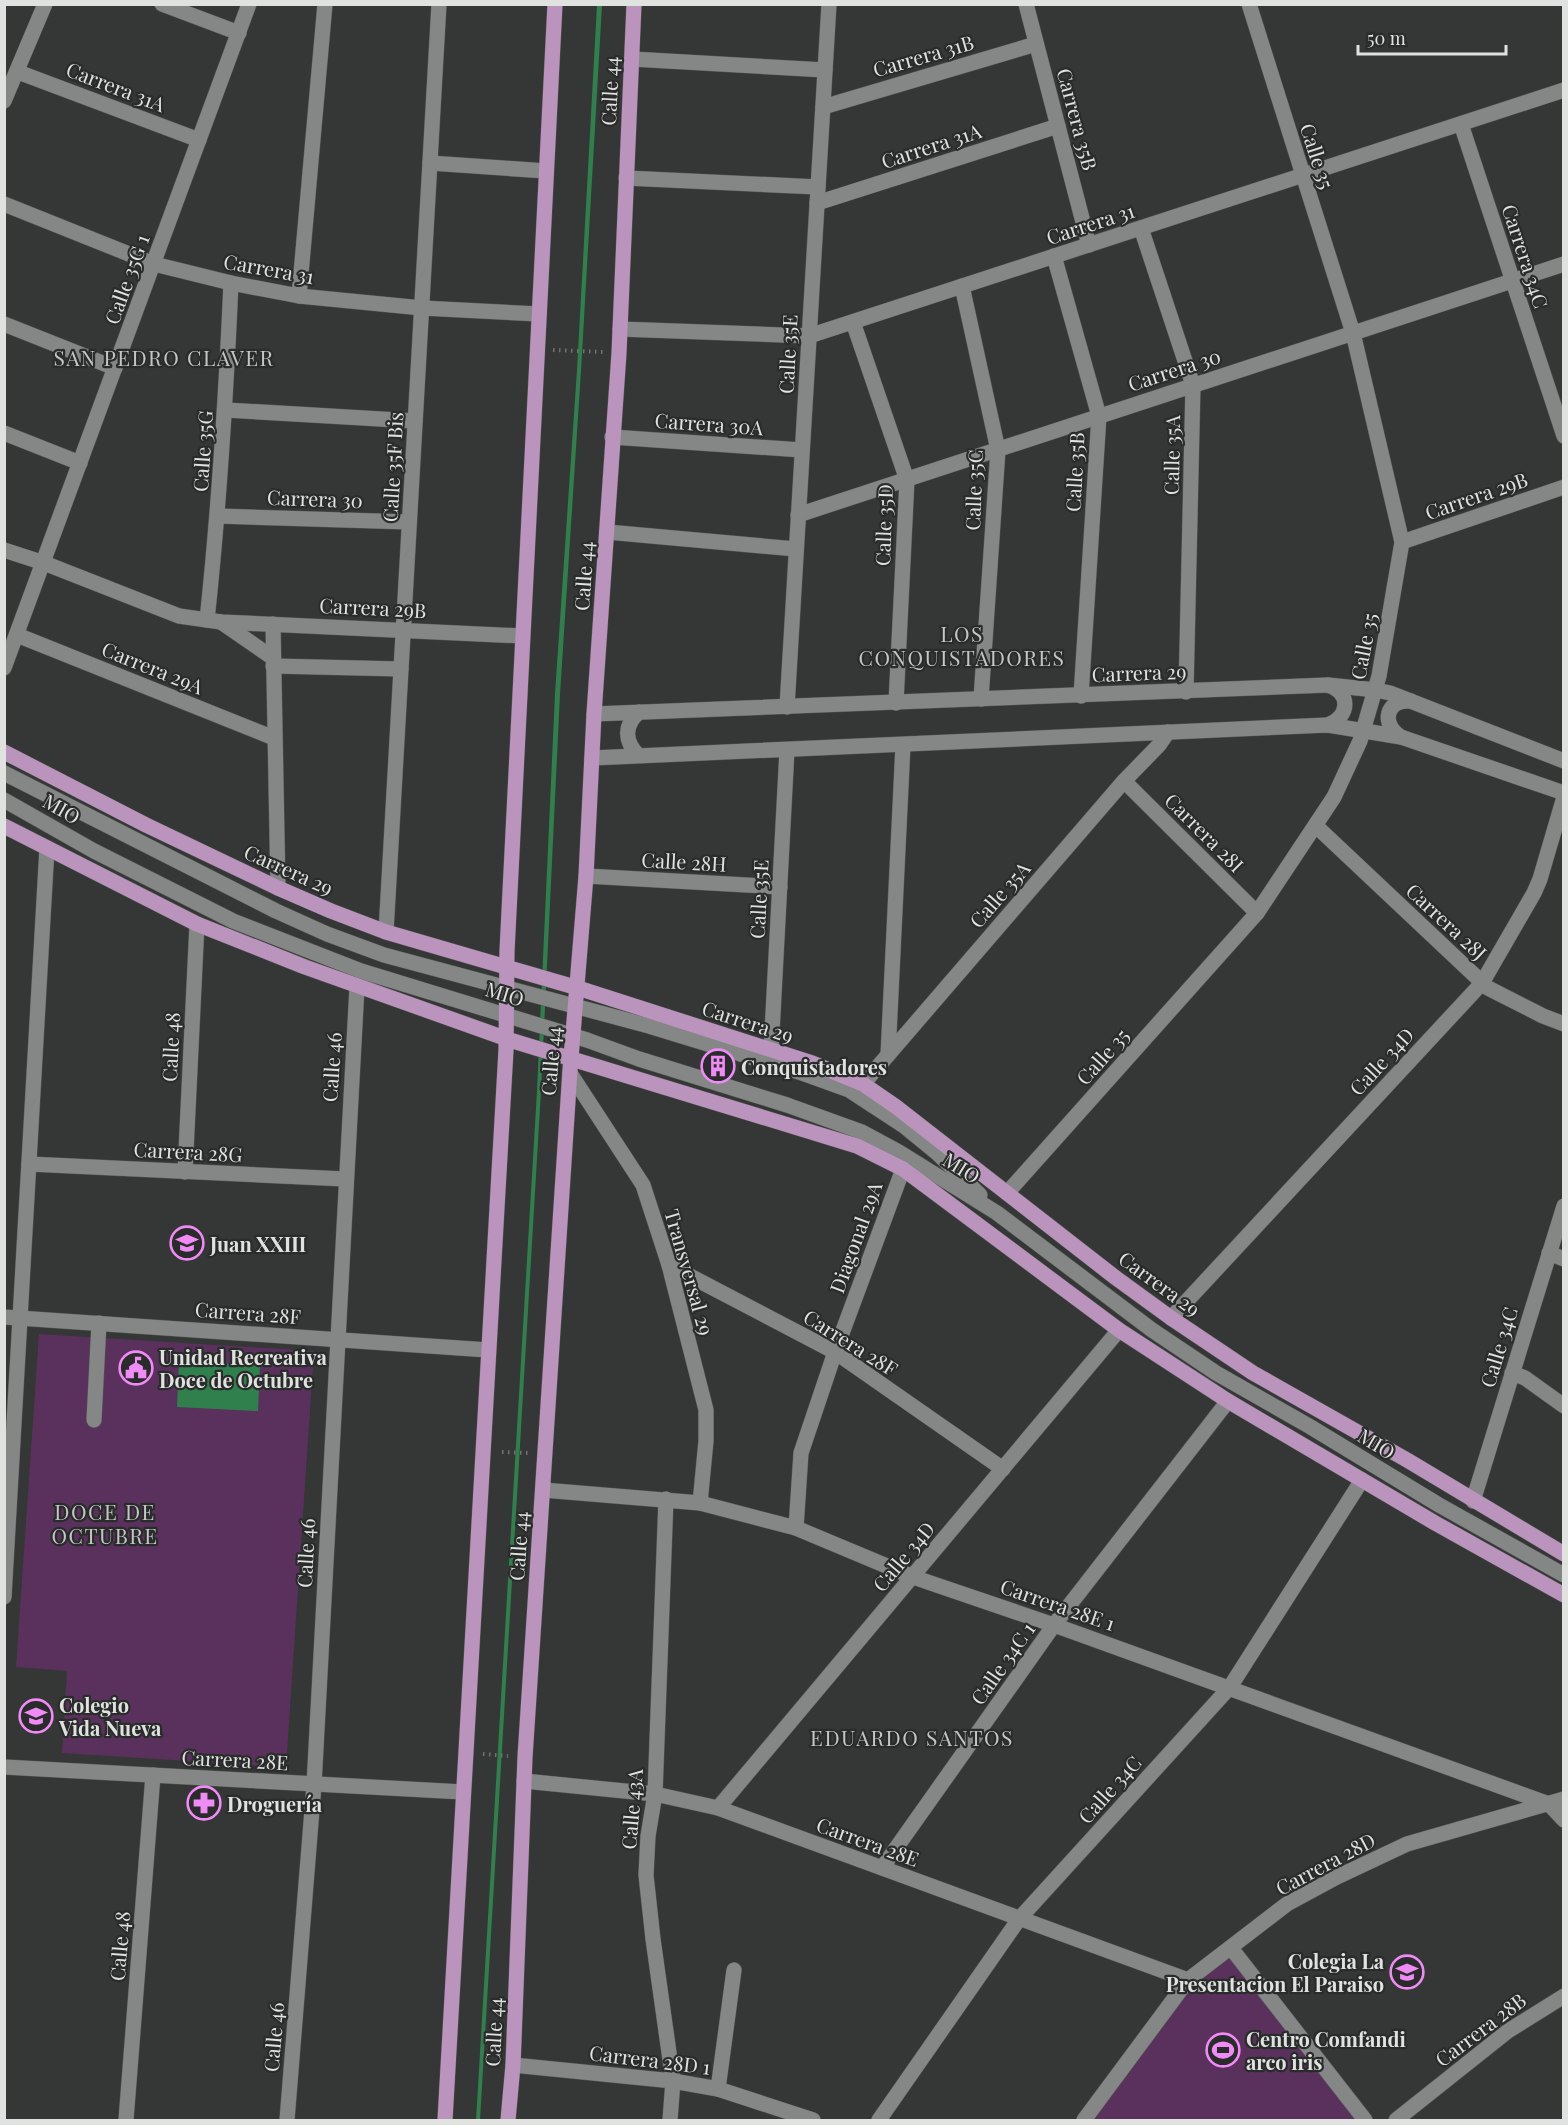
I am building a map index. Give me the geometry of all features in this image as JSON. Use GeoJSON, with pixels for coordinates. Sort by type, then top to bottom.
{"type":"FeatureCollection","features":[{"type":"Feature","properties":{"kind":"main road","name":"Calle 44"},"geometry":{"type":"LineString","coordinates":[[445,2121],[488,1350],[510,1040],[522,636],[555,4]]}},
{"type":"Feature","properties":{"kind":"main road","name":"Calle 44"},"geometry":{"type":"LineString","coordinates":[[508,2121],[513,2065],[524,1781],[569,1035],[586,876],[594,714],[620,329],[634,4]]}},
{"type":"Feature","properties":{"kind":"main road","name":"Carrera 29"},"geometry":{"type":"LineString","coordinates":[[4,752],[146,825],[278,888],[386,932],[575,987],[812,1064],[863,1084],[1171,1318],[1253,1373],[1407,1460],[1563,1554]]}},
{"type":"Feature","properties":{"kind":"main road"},"geometry":{"type":"LineString","coordinates":[[4,826],[197,924],[357,987],[510,1040],[568,1063],[857,1146],[903,1169],[1119,1330],[1228,1401],[1563,1595]]}},
{"type":"Feature","properties":{"kind":"street"},"geometry":{"type":"LineString","coordinates":[[4,101],[45,4]]}},
{"type":"Feature","properties":{"kind":"street"},"geometry":{"type":"LineString","coordinates":[[162,4],[239,33]]}},
{"type":"Feature","properties":{"kind":"street","name":"Calle 35G 1"},"geometry":{"type":"LineString","coordinates":[[4,668],[249,4]]}},
{"type":"Feature","properties":{"kind":"street"},"geometry":{"type":"LineString","coordinates":[[299,296],[325,4]]}},
{"type":"Feature","properties":{"kind":"street","name":"Calle 35F Bis"},"geometry":{"type":"LineString","coordinates":[[386,932],[439,4]]}},
{"type":"Feature","properties":{"kind":"street","name":"Calle 35E"},"geometry":{"type":"LineString","coordinates":[[787,707],[829,4]]}},
{"type":"Feature","properties":{"kind":"street","name":"Carrera 35B"},"geometry":{"type":"LineString","coordinates":[[1026,4],[1089,245]]}},
{"type":"Feature","properties":{"kind":"street","name":"Calle 35"},"geometry":{"type":"LineString","coordinates":[[1007,1193],[1257,913],[1316,826],[1342,780],[1364,730],[1376,690],[1402,542],[1353,333],[1249,4]]}},
{"type":"Feature","properties":{"kind":"street","name":"Carrera 31B"},"geometry":{"type":"LineString","coordinates":[[823,107],[1036,44]]}},
{"type":"Feature","properties":{"kind":"street"},"geometry":{"type":"LineString","coordinates":[[632,59],[825,70]]}},
{"type":"Feature","properties":{"kind":"street","name":"Carrera 31A"},"geometry":{"type":"LineString","coordinates":[[18,72],[200,140]]}},
{"type":"Feature","properties":{"kind":"street","name":"Carrera 31"},"geometry":{"type":"LineString","coordinates":[[620,329],[809,336],[1563,90]]}},
{"type":"Feature","properties":{"kind":"street","name":"Carrera 34C"},"geometry":{"type":"LineString","coordinates":[[1461,124],[1563,436]]}},
{"type":"Feature","properties":{"kind":"street","name":"Carrera 31A"},"geometry":{"type":"LineString","coordinates":[[817,203],[1058,126]]}},
{"type":"Feature","properties":{"kind":"street"},"geometry":{"type":"LineString","coordinates":[[430,163],[546,171]]}},
{"type":"Feature","properties":{"kind":"street"},"geometry":{"type":"LineString","coordinates":[[626,178],[818,187]]}},
{"type":"Feature","properties":{"kind":"street","name":"Carrera 31"},"geometry":{"type":"LineString","coordinates":[[4,204],[154,264],[231,283],[299,296],[422,308],[539,314]]}},
{"type":"Feature","properties":{"kind":"street","name":"Calle 35A"},"geometry":{"type":"LineString","coordinates":[[1141,228],[1193,386],[1186,692]]}},
{"type":"Feature","properties":{"kind":"street","name":"Calle 35B"},"geometry":{"type":"LineString","coordinates":[[1054,256],[1099,416],[1081,696]]}},
{"type":"Feature","properties":{"kind":"street","name":"Carrera 30"},"geometry":{"type":"LineString","coordinates":[[798,515],[1563,264]]}},
{"type":"Feature","properties":{"kind":"street","name":"Calle 35G"},"geometry":{"type":"LineString","coordinates":[[214,621],[231,283]]}},
{"type":"Feature","properties":{"kind":"street","name":"Calle 35C"},"geometry":{"type":"LineString","coordinates":[[962,286],[998,450],[981,699]]}},
{"type":"Feature","properties":{"kind":"street","name":"Calle 35D"},"geometry":{"type":"LineString","coordinates":[[853,322],[907,480],[896,703]]}},
{"type":"Feature","properties":{"kind":"street"},"geometry":{"type":"LineString","coordinates":[[4,324],[115,368]]}},
{"type":"Feature","properties":{"kind":"street"},"geometry":{"type":"LineString","coordinates":[[226,410],[415,421]]}},
{"type":"Feature","properties":{"kind":"street"},"geometry":{"type":"LineString","coordinates":[[4,433],[80,463]]}},
{"type":"Feature","properties":{"kind":"street","name":"Carrera 30A"},"geometry":{"type":"LineString","coordinates":[[612,438],[802,450]]}},
{"type":"Feature","properties":{"kind":"street","name":"Carrera 29B"},"geometry":{"type":"LineString","coordinates":[[1402,542],[1563,487]]}},
{"type":"Feature","properties":{"kind":"street","name":"Carrera 30"},"geometry":{"type":"LineString","coordinates":[[218,516],[409,522]]}},
{"type":"Feature","properties":{"kind":"street"},"geometry":{"type":"LineString","coordinates":[[607,532],[796,549]]}},
{"type":"Feature","properties":{"kind":"street","name":"Carrera 29B"},"geometry":{"type":"LineString","coordinates":[[4,550],[44,563],[179,616],[214,621],[522,636]]}},
{"type":"Feature","properties":{"kind":"street","name":"Carrera 29B"},"geometry":{"type":"LineString","coordinates":[[214,621],[273,662]]}},
{"type":"Feature","properties":{"kind":"street"},"geometry":{"type":"LineString","coordinates":[[273,624],[278,888]]}},
{"type":"Feature","properties":{"kind":"street","name":"Carrera 29A"},"geometry":{"type":"LineString","coordinates":[[17,635],[274,738]]}},
{"type":"Feature","properties":{"kind":"street"},"geometry":{"type":"LineString","coordinates":[[273,662],[401,669]]}},
{"type":"Feature","properties":{"kind":"street"},"geometry":{"type":"LineString","coordinates":[[1328,685],[1336,687],[1342,693],[1345,709],[1336,722],[1328,725]]}},
{"type":"Feature","properties":{"kind":"street","name":"Carrera 29"},"geometry":{"type":"LineString","coordinates":[[594,714],[1328,685],[1376,690],[1411,701],[1563,761]]}},
{"type":"Feature","properties":{"kind":"street"},"geometry":{"type":"LineString","coordinates":[[1401,737],[1389,726],[1388,717],[1396,703],[1403,700],[1411,701]]}},
{"type":"Feature","properties":{"kind":"street"},"geometry":{"type":"LineString","coordinates":[[638,755],[632,749],[627,734],[633,718],[639,712]]}},
{"type":"Feature","properties":{"kind":"street"},"geometry":{"type":"LineString","coordinates":[[592,758],[1328,725],[1401,737],[1563,795]]}},
{"type":"Feature","properties":{"kind":"street","name":"Calle 35A"},"geometry":{"type":"LineString","coordinates":[[863,1084],[1168,732]]}},
{"type":"Feature","properties":{"kind":"street"},"geometry":{"type":"LineString","coordinates":[[888,1055],[903,745]]}},
{"type":"Feature","properties":{"kind":"street","name":"Calle 35E"},"geometry":{"type":"LineString","coordinates":[[771,1051],[787,750]]}},
{"type":"Feature","properties":{"kind":"street","name":"MIO"},"geometry":{"type":"LineString","coordinates":[[4,773],[276,911],[327,934],[384,955],[649,1026],[849,1090],[904,1126],[938,1153],[998,1213]]}},
{"type":"Feature","properties":{"kind":"street","name":"Carrera 28I"},"geometry":{"type":"LineString","coordinates":[[1124,781],[1257,913]]}},
{"type":"Feature","properties":{"kind":"street","name":"Calle 34D"},"geometry":{"type":"LineString","coordinates":[[1171,1318],[1482,983],[1534,893],[1563,795]]}},
{"type":"Feature","properties":{"kind":"street","name":"MIO"},"geometry":{"type":"LineString","coordinates":[[4,800],[94,850],[233,921],[361,971],[787,1105],[862,1132],[998,1213],[1152,1329],[1216,1373],[1439,1505],[1563,1575]]}},
{"type":"Feature","properties":{"kind":"street","name":"Carrera 28J"},"geometry":{"type":"LineString","coordinates":[[1316,826],[1488,988],[1563,1024]]}},
{"type":"Feature","properties":{"kind":"street"},"geometry":{"type":"LineString","coordinates":[[4,1597],[47,848]]}},
{"type":"Feature","properties":{"kind":"street","name":"Calle 28H"},"geometry":{"type":"LineString","coordinates":[[586,876],[780,887]]}},
{"type":"Feature","properties":{"kind":"street","name":"Calle 48"},"geometry":{"type":"LineString","coordinates":[[185,1172],[197,924]]}},
{"type":"Feature","properties":{"kind":"street","name":"Calle 46"},"geometry":{"type":"LineString","coordinates":[[287,2121],[314,1785],[357,987]]}},
{"type":"Feature","properties":{"kind":"street","name":"Transversal 29"},"geometry":{"type":"LineString","coordinates":[[568,1063],[643,1185],[669,1265],[706,1410],[706,1441],[700,1503]]}},
{"type":"Feature","properties":{"kind":"street","name":"Carrera 28G"},"geometry":{"type":"LineString","coordinates":[[29,1164],[345,1179]]}},
{"type":"Feature","properties":{"kind":"street","name":"Diagonal 29A"},"geometry":{"type":"LineString","coordinates":[[796,1528],[801,1453],[835,1352],[903,1169]]}},
{"type":"Feature","properties":{"kind":"street","name":"Calle 34C"},"geometry":{"type":"LineString","coordinates":[[1473,1501],[1512,1373],[1556,1256],[1563,1206]]}},
{"type":"Feature","properties":{"kind":"street","name":"Carrera 28F"},"geometry":{"type":"LineString","coordinates":[[669,1265],[835,1352],[1003,1469]]}},
{"type":"Feature","properties":{"kind":"street","name":"Carrera 28F"},"geometry":{"type":"LineString","coordinates":[[4,1317],[488,1350]]}},
{"type":"Feature","properties":{"kind":"street"},"geometry":{"type":"LineString","coordinates":[[94,1420],[99,1323]]}},
{"type":"Feature","properties":{"kind":"street","name":"Calle 34D"},"geometry":{"type":"LineString","coordinates":[[718,1808],[1119,1330]]}},
{"type":"Feature","properties":{"kind":"street"},"geometry":{"type":"LineString","coordinates":[[1512,1373],[1525,1378],[1563,1406]]}},
{"type":"Feature","properties":{"kind":"street","name":"Calle 34C 1"},"geometry":{"type":"LineString","coordinates":[[882,1868],[1054,1625],[1228,1401]]}},
{"type":"Feature","properties":{"kind":"street","name":"Calle 34C"},"geometry":{"type":"LineString","coordinates":[[879,2121],[1019,1919],[1230,1687],[1362,1480]]}},
{"type":"Feature","properties":{"kind":"street","name":"Carrera 28E 1"},"geometry":{"type":"LineString","coordinates":[[543,1490],[700,1503],[796,1528],[913,1576],[1556,1802]]}},
{"type":"Feature","properties":{"kind":"street","name":"Calle 43A"},"geometry":{"type":"LineString","coordinates":[[666,1499],[655,1794],[648,1836],[646,1875],[673,2081],[670,2121]]}},
{"type":"Feature","properties":{"kind":"street","name":"Carrera 28E"},"geometry":{"type":"LineString","coordinates":[[4,1767],[463,1792]]}},
{"type":"Feature","properties":{"kind":"street","name":"Calle 48"},"geometry":{"type":"LineString","coordinates":[[126,2121],[153,1775]]}},
{"type":"Feature","properties":{"kind":"street","name":"Carrera 28E"},"geometry":{"type":"LineString","coordinates":[[524,1781],[655,1794],[718,1808],[1188,1980]]}},
{"type":"Feature","properties":{"kind":"street"},"geometry":{"type":"LineString","coordinates":[[1556,1802],[1563,1820]]}},
{"type":"Feature","properties":{"kind":"street","name":"Carrera 28D"},"geometry":{"type":"LineString","coordinates":[[1084,2121],[1188,1980],[1295,1900],[1398,1848],[1556,1802]]}},
{"type":"Feature","properties":{"kind":"street"},"geometry":{"type":"LineString","coordinates":[[1231,1948],[1365,2121]]}},
{"type":"Feature","properties":{"kind":"street"},"geometry":{"type":"LineString","coordinates":[[718,2089],[734,1970]]}},
{"type":"Feature","properties":{"kind":"street","name":"Carrera 28B"},"geometry":{"type":"LineString","coordinates":[[1396,2121],[1508,2031],[1563,1996]]}},
{"type":"Feature","properties":{"kind":"street","name":"Carrera 28D 1"},"geometry":{"type":"LineString","coordinates":[[513,2065],[673,2081],[718,2089],[813,2121]]}},
{"type":"Feature","properties":{"kind":"path"},"geometry":{"type":"LineString","coordinates":[[571,350],[590,352]]}},
{"type":"Feature","properties":{"kind":"path"},"geometry":{"type":"LineString","coordinates":[[502,1452],[531,1454]]}},
{"type":"Feature","properties":{"kind":"path"},"geometry":{"type":"LineString","coordinates":[[488,1754],[508,1756]]}},
{"type":"Feature","properties":{"kind":"shaded area"},"geometry":{"type":"Polygon","coordinates":[[[597,5],[602,5],[560,694],[541,1091],[480,2120],[476,2120],[537,1091],[555,694],[577,370],[597,5]]]}},
{"type":"Feature","properties":{"kind":"shaded area"},"geometry":{"type":"Polygon","coordinates":[[[39,1334],[314,1351],[286,1767],[62,1753],[67,1671],[16,1667],[39,1334]]]}},
{"type":"Feature","properties":{"kind":"shaded area"},"geometry":{"type":"Polygon","coordinates":[[[179,1361],[260,1365],[258,1411],[177,1407],[179,1361]]]}},
{"type":"Feature","properties":{"kind":"shaded area","name":"Centro Comfandi arco iris"},"geometry":{"type":"Polygon","coordinates":[[[1231,1948],[1365,2120],[1084,2120],[1188,1980],[1231,1948]]]}},
{"type":"Feature","properties":{"kind":"place","name":"Conquistadores"},"geometry":{"type":"Point","coordinates":[718,1066]}},
{"type":"Feature","properties":{"kind":"place","name":"Juan XXIII"},"geometry":{"type":"Point","coordinates":[187,1243]}},
{"type":"Feature","properties":{"kind":"place","name":"Unidad Recreativa Doce de Octubre"},"geometry":{"type":"Point","coordinates":[136,1368]}},
{"type":"Feature","properties":{"kind":"place","name":"Colegio Vida Nueva"},"geometry":{"type":"Point","coordinates":[36,1716]}},
{"type":"Feature","properties":{"kind":"place","name":"Droguería"},"geometry":{"type":"Point","coordinates":[204,1803]}},
{"type":"Feature","properties":{"kind":"place","name":"Colegia La Presentacion El Paraiso"},"geometry":{"type":"Point","coordinates":[1407,1972]}},
{"type":"Feature","properties":{"kind":"place","name":"Centro Comfandi arco iris"},"geometry":{"type":"Point","coordinates":[1223,2050]}},
{"type":"Feature","properties":{"kind":"district","name":"SAN PEDRO CLAVER"},"geometry":{"type":"Point","coordinates":[164,357]}},
{"type":"Feature","properties":{"kind":"district","name":"LOS CONQUISTADORES"},"geometry":{"type":"Point","coordinates":[962,645]}},
{"type":"Feature","properties":{"kind":"district","name":"DOCE DE OCTUBRE"},"geometry":{"type":"Point","coordinates":[105,1523]}},
{"type":"Feature","properties":{"kind":"district","name":"EDUARDO SANTOS"},"geometry":{"type":"Point","coordinates":[912,1737]}}]}
